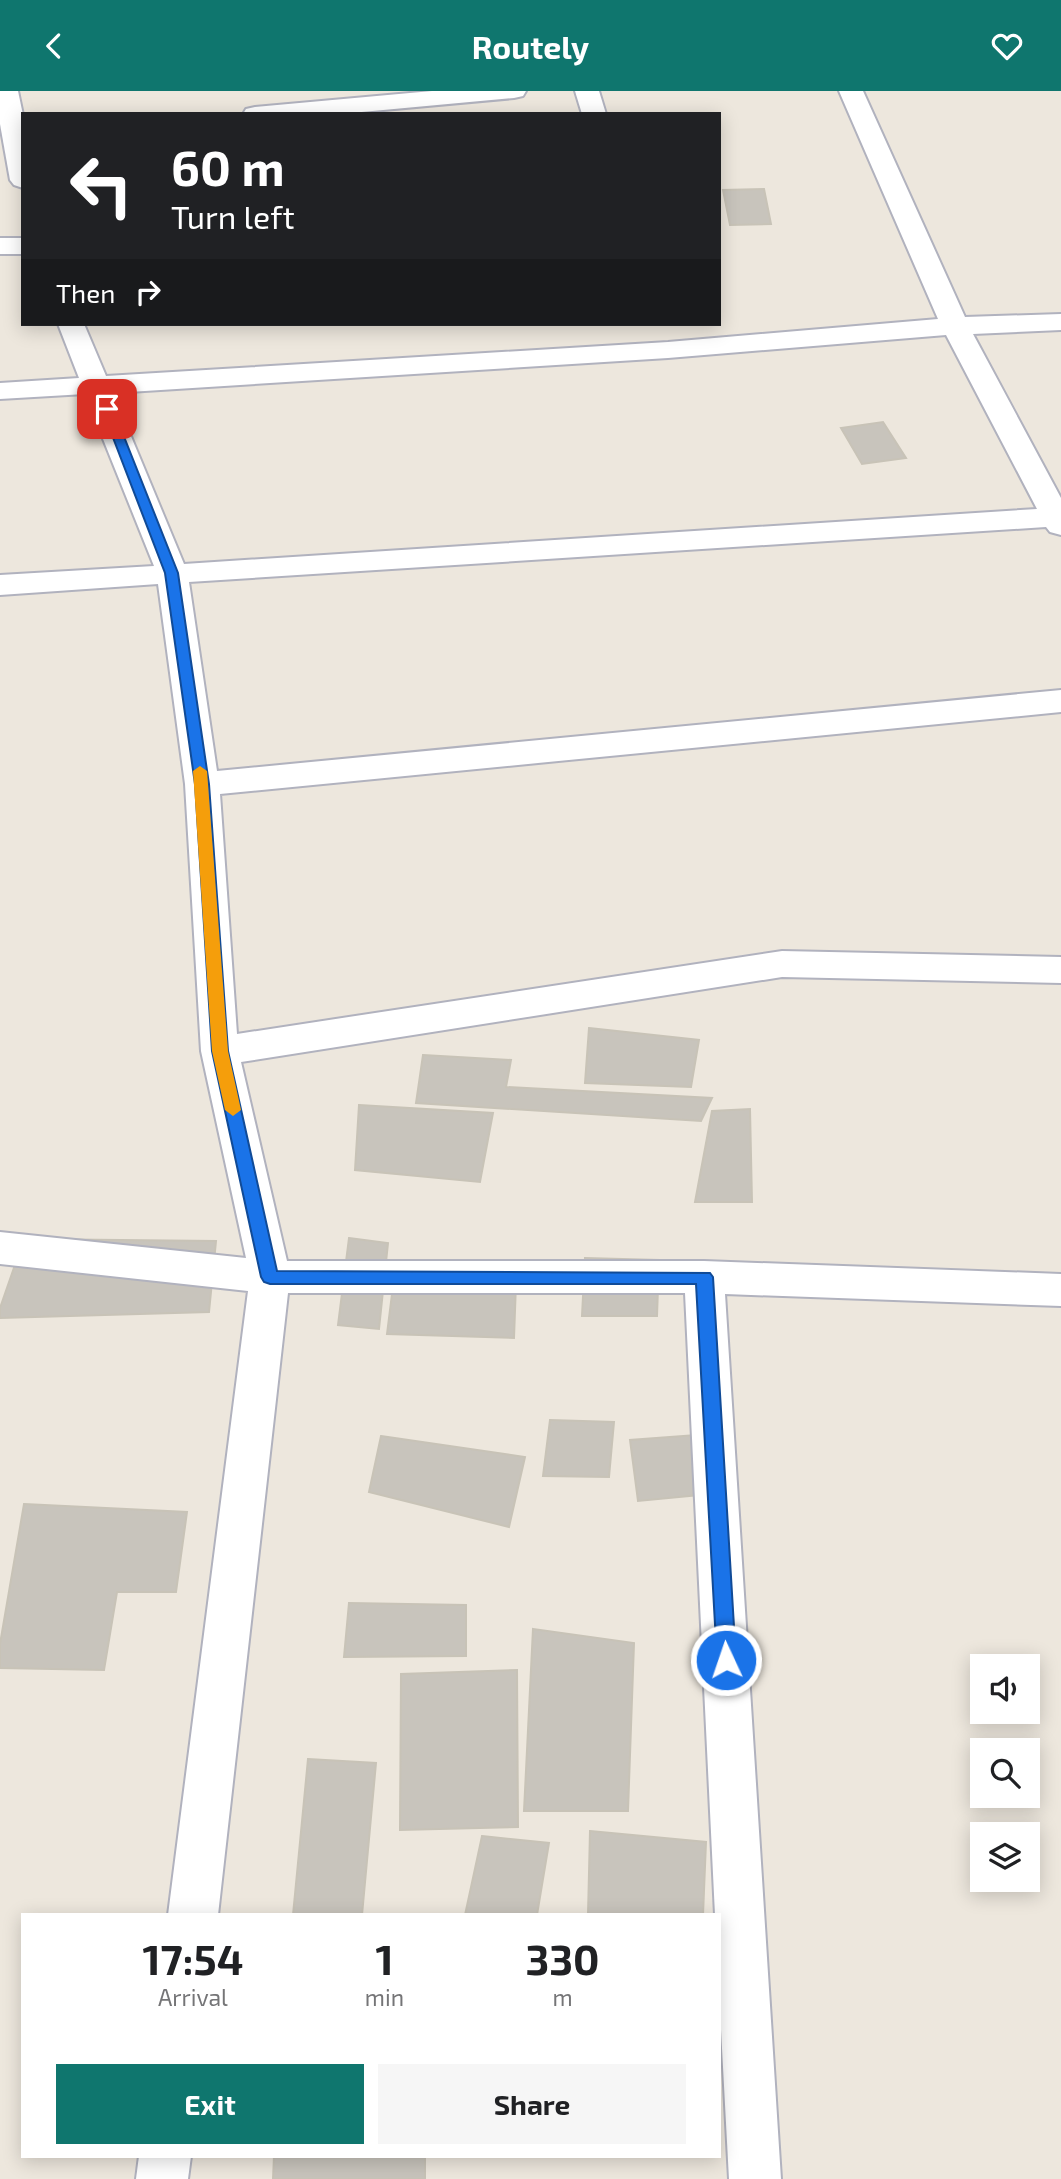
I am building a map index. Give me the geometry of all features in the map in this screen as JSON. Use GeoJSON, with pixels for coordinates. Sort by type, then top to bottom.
{"type":"FeatureCollection","features":[{"type":"Feature","properties":{"kind":"street"},"geometry":{"type":"LineString","coordinates":[[6,91],[12,135],[21,172]]}},
{"type":"Feature","properties":{"kind":"street"},"geometry":{"type":"LineString","coordinates":[[278,112],[514,91]]}},
{"type":"Feature","properties":{"kind":"street"},"geometry":{"type":"LineString","coordinates":[[587,91],[593,112]]}},
{"type":"Feature","properties":{"kind":"street"},"geometry":{"type":"LineString","coordinates":[[0,585],[1059,521],[955,326],[851,91]]}},
{"type":"Feature","properties":{"kind":"street"},"geometry":{"type":"LineString","coordinates":[[0,246],[21,246]]}},
{"type":"Feature","properties":{"kind":"street"},"geometry":{"type":"LineString","coordinates":[[0,391],[98,386],[664,337],[1061,322]]}},
{"type":"Feature","properties":{"kind":"street"},"geometry":{"type":"LineString","coordinates":[[72,326],[172,573],[202,784],[220,1051],[270,1277],[193,1913]]}},
{"type":"Feature","properties":{"kind":"street"},"geometry":{"type":"LineString","coordinates":[[202,784],[1061,701]]}},
{"type":"Feature","properties":{"kind":"street"},"geometry":{"type":"LineString","coordinates":[[220,1051],[782,964],[1061,970]]}},
{"type":"Feature","properties":{"kind":"street"},"geometry":{"type":"LineString","coordinates":[[0,1248],[270,1277],[704,1277],[1061,1290]]}},
{"type":"Feature","properties":{"kind":"street"},"geometry":{"type":"LineString","coordinates":[[704,1277],[755,2179]]}},
{"type":"Feature","properties":{"kind":"street"},"geometry":{"type":"LineString","coordinates":[[162,2179],[164,2158]]}},
{"type":"Feature","properties":{"kind":"building"},"geometry":{"type":"Polygon","coordinates":[[[764,189],[771,224],[730,225],[723,190],[764,189]]]}},
{"type":"Feature","properties":{"kind":"building"},"geometry":{"type":"Polygon","coordinates":[[[883,422],[906,458],[862,464],[841,428],[883,422]]]}},
{"type":"Feature","properties":{"kind":"building"},"geometry":{"type":"Polygon","coordinates":[[[589,1028],[699,1040],[691,1087],[585,1083],[589,1028]]]}},
{"type":"Feature","properties":{"kind":"building"},"geometry":{"type":"Polygon","coordinates":[[[423,1055],[511,1060],[506,1087],[712,1098],[701,1121],[416,1103],[423,1055]]]}},
{"type":"Feature","properties":{"kind":"building"},"geometry":{"type":"Polygon","coordinates":[[[359,1105],[493,1113],[480,1182],[355,1170],[359,1105]]]}},
{"type":"Feature","properties":{"kind":"building"},"geometry":{"type":"Polygon","coordinates":[[[750,1109],[752,1202],[695,1202],[712,1111],[750,1109]]]}},
{"type":"Feature","properties":{"kind":"building"},"geometry":{"type":"Polygon","coordinates":[[[349,1238],[388,1243],[379,1329],[338,1325],[349,1238]]]}},
{"type":"Feature","properties":{"kind":"building"},"geometry":{"type":"Polygon","coordinates":[[[24,1239],[216,1241],[209,1312],[0,1318],[0,1308],[24,1239]]]}},
{"type":"Feature","properties":{"kind":"building"},"geometry":{"type":"Polygon","coordinates":[[[585,1258],[659,1260],[657,1316],[582,1316],[585,1258]]]}},
{"type":"Feature","properties":{"kind":"building"},"geometry":{"type":"Polygon","coordinates":[[[394,1278],[516,1283],[514,1338],[387,1334],[394,1278]]]}},
{"type":"Feature","properties":{"kind":"building"},"geometry":{"type":"Polygon","coordinates":[[[550,1420],[614,1422],[609,1477],[543,1476],[550,1420]]]}},
{"type":"Feature","properties":{"kind":"building"},"geometry":{"type":"Polygon","coordinates":[[[696,1435],[699,1495],[638,1501],[630,1440],[696,1435]]]}},
{"type":"Feature","properties":{"kind":"building"},"geometry":{"type":"Polygon","coordinates":[[[381,1436],[525,1457],[509,1527],[369,1492],[381,1436]]]}},
{"type":"Feature","properties":{"kind":"building"},"geometry":{"type":"Polygon","coordinates":[[[24,1504],[187,1512],[176,1592],[117,1592],[104,1670],[0,1668],[0,1644],[24,1504]]]}},
{"type":"Feature","properties":{"kind":"building"},"geometry":{"type":"Polygon","coordinates":[[[349,1603],[466,1605],[466,1656],[344,1657],[349,1603]]]}},
{"type":"Feature","properties":{"kind":"building"},"geometry":{"type":"Polygon","coordinates":[[[533,1629],[634,1643],[628,1811],[524,1811],[533,1629]]]}},
{"type":"Feature","properties":{"kind":"building"},"geometry":{"type":"Polygon","coordinates":[[[517,1670],[518,1827],[400,1830],[401,1674],[517,1670]]]}},
{"type":"Feature","properties":{"kind":"building"},"geometry":{"type":"Polygon","coordinates":[[[308,1759],[376,1763],[362,1913],[293,1913],[308,1759]]]}},
{"type":"Feature","properties":{"kind":"building"},"geometry":{"type":"Polygon","coordinates":[[[590,1831],[706,1842],[703,1913],[588,1913],[590,1831]]]}},
{"type":"Feature","properties":{"kind":"building"},"geometry":{"type":"Polygon","coordinates":[[[482,1836],[549,1843],[537,1913],[465,1913],[482,1836]]]}},
{"type":"Feature","properties":{"kind":"building"},"geometry":{"type":"Polygon","coordinates":[[[274,2158],[425,2158],[425,2179],[273,2179],[274,2158]]]}},
{"type":"Feature","properties":{"kind":"slow traffic"},"geometry":{"type":"LineString","coordinates":[[200,771],[220,1051],[233,1110]]}},
{"type":"Feature","properties":{"kind":"route"},"geometry":{"type":"LineString","coordinates":[[107,409],[172,573],[202,784],[220,1051],[270,1277],[704,1277],[726,1660]]}}]}
